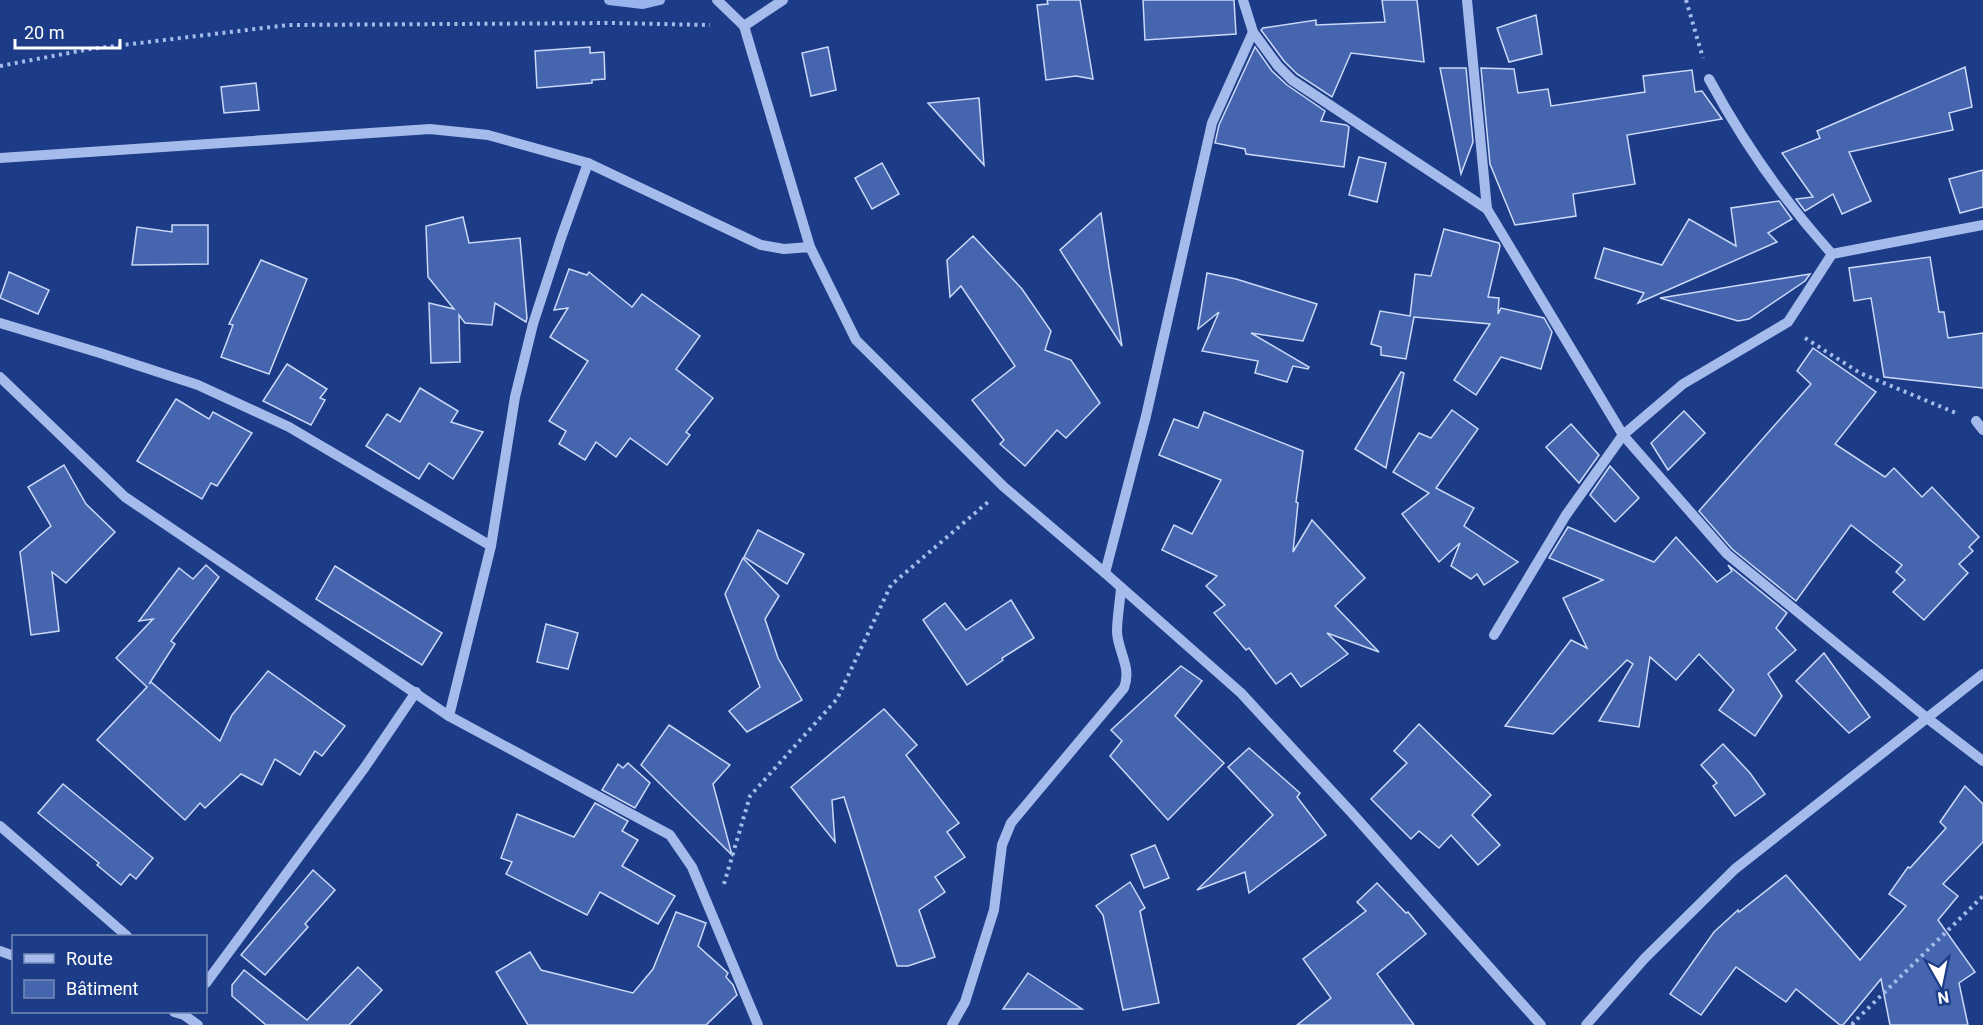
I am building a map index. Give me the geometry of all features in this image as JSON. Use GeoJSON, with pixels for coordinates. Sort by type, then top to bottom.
{"type":"FeatureCollection","features":[{"type":"Feature","properties":{"kind":"street"},"geometry":{"type":"LineString","coordinates":[[717,0],[744,26],[810,247],[856,340],[1004,487],[1106,573],[1241,693],[1351,812],[1541,1025]]}},
{"type":"Feature","properties":{"kind":"street"},"geometry":{"type":"LineString","coordinates":[[744,26],[783,0]]}},
{"type":"Feature","properties":{"kind":"street"},"geometry":{"type":"LineString","coordinates":[[1243,0],[1253,32],[1278,66],[1292,80],[1487,209],[1623,435],[1727,554],[1983,761]]}},
{"type":"Feature","properties":{"kind":"street"},"geometry":{"type":"LineString","coordinates":[[1467,0],[1487,209]]}},
{"type":"Feature","properties":{"kind":"street"},"geometry":{"type":"LineString","coordinates":[[1106,573],[1149,405],[1212,123],[1253,32]]}},
{"type":"Feature","properties":{"kind":"street"},"geometry":{"type":"LineString","coordinates":[[1708,79],[1799,218],[1832,254]]}},
{"type":"Feature","properties":{"kind":"street"},"geometry":{"type":"LineString","coordinates":[[0,158],[430,129],[488,135],[588,163],[761,245],[784,249],[810,247]]}},
{"type":"Feature","properties":{"kind":"street"},"geometry":{"type":"LineString","coordinates":[[449,716],[491,546],[515,397],[533,324],[588,163]]}},
{"type":"Feature","properties":{"kind":"street"},"geometry":{"type":"LineString","coordinates":[[1494,635],[1566,515],[1623,435],[1683,384],[1788,322],[1832,254],[1983,225]]}},
{"type":"Feature","properties":{"kind":"street"},"geometry":{"type":"LineString","coordinates":[[0,323],[198,386],[289,427],[491,546]]}},
{"type":"Feature","properties":{"kind":"street"},"geometry":{"type":"LineString","coordinates":[[0,377],[125,496],[449,716],[670,836],[692,867],[758,1025]]}},
{"type":"Feature","properties":{"kind":"street"},"geometry":{"type":"LineString","coordinates":[[952,1025],[965,1002],[994,910],[1002,846],[1011,823],[1124,688],[1128,678],[1117,632],[1121,588]]}},
{"type":"Feature","properties":{"kind":"street"},"geometry":{"type":"LineString","coordinates":[[1586,1025],[1646,958],[1735,869],[1983,674]]}},
{"type":"Feature","properties":{"kind":"street"},"geometry":{"type":"LineString","coordinates":[[207,982],[365,767],[416,692]]}},
{"type":"Feature","properties":{"kind":"street"},"geometry":{"type":"LineString","coordinates":[[0,826],[126,935]]}},
{"type":"Feature","properties":{"kind":"street"},"geometry":{"type":"LineString","coordinates":[[177,1025],[181,1013],[198,1025]]}},
{"type":"Feature","properties":{"kind":"path"},"geometry":{"type":"LineString","coordinates":[[1686,0],[1708,79]]}},
{"type":"Feature","properties":{"kind":"path"},"geometry":{"type":"LineString","coordinates":[[0,66],[90,49],[288,25],[611,23],[744,26]]}},
{"type":"Feature","properties":{"kind":"path"},"geometry":{"type":"LineString","coordinates":[[1788,322],[1809,342],[1860,373],[1979,425]]}},
{"type":"Feature","properties":{"kind":"path"},"geometry":{"type":"LineString","coordinates":[[714,922],[750,796],[837,699],[891,585],[1004,487]]}},
{"type":"Feature","properties":{"kind":"path"},"geometry":{"type":"LineString","coordinates":[[1853,1025],[1983,896]]}},
{"type":"Feature","properties":{"kind":"building"},"geometry":{"type":"Polygon","coordinates":[[[1047,0],[1080,0],[1093,79],[1076,76],[1046,80],[1037,5],[1048,4],[1047,0]]]}},
{"type":"Feature","properties":{"kind":"building"},"geometry":{"type":"Polygon","coordinates":[[[1143,0],[1234,0],[1236,34],[1145,40],[1143,0]]]}},
{"type":"Feature","properties":{"kind":"building"},"geometry":{"type":"Polygon","coordinates":[[[1382,0],[1417,0],[1424,62],[1351,53],[1332,97],[1297,74],[1284,61],[1261,30],[1316,20],[1316,25],[1385,22],[1382,0]]]}},
{"type":"Feature","properties":{"kind":"building"},"geometry":{"type":"Polygon","coordinates":[[[1536,15],[1542,54],[1509,62],[1497,28],[1536,15]]]}},
{"type":"Feature","properties":{"kind":"building"},"geometry":{"type":"Polygon","coordinates":[[[590,47],[590,53],[604,52],[605,79],[592,80],[592,83],[537,88],[535,51],[590,47]]]}},
{"type":"Feature","properties":{"kind":"building"},"geometry":{"type":"Polygon","coordinates":[[[828,47],[836,90],[811,96],[802,53],[828,47]]]}},
{"type":"Feature","properties":{"kind":"building"},"geometry":{"type":"Polygon","coordinates":[[[1255,47],[1272,71],[1287,85],[1325,111],[1321,121],[1349,127],[1344,167],[1246,154],[1245,149],[1215,143],[1219,125],[1255,47]]]}},
{"type":"Feature","properties":{"kind":"building"},"geometry":{"type":"Polygon","coordinates":[[[1965,67],[1972,107],[1949,113],[1953,130],[1849,152],[1871,201],[1842,214],[1833,194],[1805,211],[1796,199],[1813,197],[1782,153],[1820,138],[1817,131],[1965,67]]]}},
{"type":"Feature","properties":{"kind":"building"},"geometry":{"type":"Polygon","coordinates":[[[1440,68],[1466,68],[1473,142],[1461,174],[1440,68]]]}},
{"type":"Feature","properties":{"kind":"building"},"geometry":{"type":"Polygon","coordinates":[[[1481,68],[1514,69],[1518,93],[1548,89],[1551,106],[1645,92],[1643,76],[1692,70],[1695,92],[1702,91],[1722,119],[1627,135],[1635,184],[1573,194],[1576,216],[1515,225],[1490,164],[1481,68]]]}},
{"type":"Feature","properties":{"kind":"building"},"geometry":{"type":"Polygon","coordinates":[[[256,83],[259,110],[224,113],[221,87],[256,83]]]}},
{"type":"Feature","properties":{"kind":"building"},"geometry":{"type":"Polygon","coordinates":[[[979,98],[984,165],[928,103],[979,98]]]}},
{"type":"Feature","properties":{"kind":"building"},"geometry":{"type":"Polygon","coordinates":[[[1359,157],[1386,163],[1377,202],[1349,195],[1359,157]]]}},
{"type":"Feature","properties":{"kind":"building"},"geometry":{"type":"Polygon","coordinates":[[[882,163],[899,194],[872,209],[855,178],[882,163]]]}},
{"type":"Feature","properties":{"kind":"building"},"geometry":{"type":"Polygon","coordinates":[[[1983,170],[1983,207],[1960,213],[1949,179],[1983,170]]]}},
{"type":"Feature","properties":{"kind":"building"},"geometry":{"type":"Polygon","coordinates":[[[1779,201],[1792,219],[1768,233],[1777,242],[1638,303],[1644,293],[1595,278],[1604,248],[1662,265],[1689,219],[1736,246],[1731,208],[1779,201]]]}},
{"type":"Feature","properties":{"kind":"building"},"geometry":{"type":"Polygon","coordinates":[[[1101,213],[1109,267],[1122,346],[1060,250],[1101,213]]]}},
{"type":"Feature","properties":{"kind":"building"},"geometry":{"type":"Polygon","coordinates":[[[463,217],[469,243],[520,238],[527,318],[526,322],[495,303],[492,325],[465,323],[459,315],[460,362],[431,363],[429,303],[454,309],[428,277],[426,226],[463,217]]]}},
{"type":"Feature","properties":{"kind":"building"},"geometry":{"type":"Polygon","coordinates":[[[172,225],[208,225],[208,264],[132,265],[137,227],[172,232],[172,225]]]}},
{"type":"Feature","properties":{"kind":"building"},"geometry":{"type":"Polygon","coordinates":[[[1444,229],[1499,243],[1488,297],[1499,298],[1498,314],[1501,308],[1544,318],[1552,332],[1541,369],[1501,357],[1476,395],[1454,380],[1490,324],[1414,317],[1406,359],[1381,355],[1381,347],[1371,344],[1380,311],[1410,316],[1415,274],[1431,276],[1444,229]]]}},
{"type":"Feature","properties":{"kind":"building"},"geometry":{"type":"Polygon","coordinates":[[[973,236],[1022,289],[1051,331],[1045,350],[1071,360],[1100,403],[1066,438],[1057,430],[1025,466],[1000,444],[1004,440],[972,400],[1015,366],[961,286],[950,297],[947,260],[973,236]]]}},
{"type":"Feature","properties":{"kind":"building"},"geometry":{"type":"Polygon","coordinates":[[[1930,257],[1939,312],[1944,312],[1948,338],[1983,333],[1983,388],[1884,377],[1871,298],[1854,301],[1849,268],[1930,257]]]}},
{"type":"Feature","properties":{"kind":"building"},"geometry":{"type":"Polygon","coordinates":[[[261,260],[307,279],[269,374],[221,357],[233,325],[229,324],[261,260]]]}},
{"type":"Feature","properties":{"kind":"building"},"geometry":{"type":"Polygon","coordinates":[[[569,269],[587,275],[589,272],[632,307],[642,294],[700,336],[676,369],[713,398],[686,432],[690,435],[667,465],[630,438],[616,457],[596,442],[585,460],[559,444],[566,431],[549,421],[588,361],[550,337],[568,308],[554,310],[569,269]]]}},
{"type":"Feature","properties":{"kind":"building"},"geometry":{"type":"Polygon","coordinates":[[[9,272],[49,290],[38,314],[0,298],[9,272]]]}},
{"type":"Feature","properties":{"kind":"building"},"geometry":{"type":"Polygon","coordinates":[[[1207,273],[1236,279],[1317,304],[1303,341],[1251,333],[1309,367],[1308,369],[1293,366],[1287,382],[1255,373],[1258,361],[1202,351],[1219,312],[1198,329],[1207,273]]]}},
{"type":"Feature","properties":{"kind":"building"},"geometry":{"type":"Polygon","coordinates":[[[1810,274],[1805,281],[1749,319],[1738,321],[1660,298],[1810,274]]]}},
{"type":"Feature","properties":{"kind":"building"},"geometry":{"type":"Polygon","coordinates":[[[1813,348],[1876,392],[1835,444],[1885,477],[1894,468],[1922,497],[1932,487],[1979,537],[1969,547],[1973,551],[1959,564],[1968,573],[1924,620],[1893,592],[1905,580],[1896,572],[1902,565],[1851,525],[1796,601],[1732,549],[1699,511],[1811,384],[1797,371],[1813,348]]]}},
{"type":"Feature","properties":{"kind":"building"},"geometry":{"type":"Polygon","coordinates":[[[287,364],[327,389],[320,398],[325,400],[311,425],[263,401],[287,364]]]}},
{"type":"Feature","properties":{"kind":"building"},"geometry":{"type":"Polygon","coordinates":[[[1401,372],[1404,373],[1386,468],[1355,449],[1401,372]]]}},
{"type":"Feature","properties":{"kind":"building"},"geometry":{"type":"Polygon","coordinates":[[[420,388],[458,411],[451,422],[483,432],[453,479],[429,463],[419,479],[366,446],[387,414],[400,422],[420,388]]]}},
{"type":"Feature","properties":{"kind":"building"},"geometry":{"type":"Polygon","coordinates":[[[176,399],[209,419],[213,412],[252,433],[217,486],[211,483],[202,499],[137,461],[176,399]]]}},
{"type":"Feature","properties":{"kind":"building"},"geometry":{"type":"Polygon","coordinates":[[[1452,410],[1478,429],[1436,488],[1474,508],[1464,526],[1518,562],[1484,585],[1477,574],[1471,579],[1451,566],[1460,543],[1439,562],[1402,514],[1429,493],[1393,472],[1419,433],[1431,438],[1452,410]]]}},
{"type":"Feature","properties":{"kind":"building"},"geometry":{"type":"Polygon","coordinates":[[[1684,411],[1705,433],[1668,470],[1651,443],[1684,411]]]}},
{"type":"Feature","properties":{"kind":"building"},"geometry":{"type":"Polygon","coordinates":[[[1204,412],[1303,451],[1296,502],[1298,503],[1293,552],[1312,520],[1365,578],[1335,606],[1379,652],[1327,633],[1348,654],[1301,687],[1291,673],[1276,684],[1249,648],[1246,650],[1214,613],[1225,605],[1206,586],[1217,576],[1162,550],[1174,525],[1192,534],[1221,480],[1159,455],[1174,419],[1198,428],[1204,412]]]}},
{"type":"Feature","properties":{"kind":"building"},"geometry":{"type":"Polygon","coordinates":[[[1571,424],[1599,455],[1579,483],[1546,447],[1571,424]]]}},
{"type":"Feature","properties":{"kind":"building"},"geometry":{"type":"Polygon","coordinates":[[[64,465],[86,504],[115,532],[66,583],[52,572],[59,631],[31,635],[20,552],[51,526],[28,487],[64,465]]]}},
{"type":"Feature","properties":{"kind":"building"},"geometry":{"type":"Polygon","coordinates":[[[1610,466],[1639,498],[1615,522],[1590,495],[1610,466]]]}},
{"type":"Feature","properties":{"kind":"building"},"geometry":{"type":"Polygon","coordinates":[[[1568,527],[1654,562],[1676,537],[1717,582],[1732,571],[1728,565],[1787,613],[1776,628],[1796,650],[1768,674],[1782,696],[1755,736],[1719,710],[1734,690],[1699,654],[1676,680],[1650,657],[1639,727],[1599,721],[1633,664],[1627,660],[1553,734],[1505,726],[1571,640],[1587,648],[1563,598],[1603,580],[1549,558],[1568,527]]]}},
{"type":"Feature","properties":{"kind":"building"},"geometry":{"type":"Polygon","coordinates":[[[758,530],[804,554],[787,584],[744,557],[758,530]]]}},
{"type":"Feature","properties":{"kind":"building"},"geometry":{"type":"Polygon","coordinates":[[[743,558],[779,596],[765,619],[778,658],[802,700],[747,732],[729,711],[760,687],[725,594],[743,558]]]}},
{"type":"Feature","properties":{"kind":"building"},"geometry":{"type":"Polygon","coordinates":[[[206,565],[219,577],[171,641],[175,644],[149,684],[151,682],[220,741],[232,715],[268,671],[345,726],[322,756],[315,751],[300,775],[275,759],[262,785],[241,774],[205,808],[200,803],[185,820],[97,740],[147,687],[116,658],[153,619],[139,621],[179,568],[193,579],[206,565]]]}},
{"type":"Feature","properties":{"kind":"building"},"geometry":{"type":"Polygon","coordinates":[[[335,566],[442,633],[422,665],[316,599],[335,566]]]}},
{"type":"Feature","properties":{"kind":"building"},"geometry":{"type":"Polygon","coordinates":[[[1011,600],[1034,638],[1002,658],[1003,660],[967,685],[923,620],[945,603],[966,630],[1011,600]]]}},
{"type":"Feature","properties":{"kind":"building"},"geometry":{"type":"Polygon","coordinates":[[[546,624],[578,633],[568,669],[537,662],[546,624]]]}},
{"type":"Feature","properties":{"kind":"building"},"geometry":{"type":"Polygon","coordinates":[[[1824,653],[1870,717],[1849,733],[1796,681],[1824,653]]]}},
{"type":"Feature","properties":{"kind":"building"},"geometry":{"type":"Polygon","coordinates":[[[1181,666],[1202,681],[1175,716],[1224,763],[1168,820],[1110,756],[1122,741],[1111,730],[1181,666]]]}},
{"type":"Feature","properties":{"kind":"building"},"geometry":{"type":"Polygon","coordinates":[[[884,709],[917,745],[906,755],[959,823],[947,832],[965,857],[935,877],[945,892],[919,910],[935,957],[908,966],[897,966],[844,797],[832,800],[835,842],[791,787],[884,709]]]}},
{"type":"Feature","properties":{"kind":"building"},"geometry":{"type":"Polygon","coordinates":[[[1419,724],[1491,795],[1472,815],[1500,845],[1478,865],[1451,835],[1439,848],[1419,831],[1411,839],[1371,799],[1407,763],[1394,751],[1419,724]]]}},
{"type":"Feature","properties":{"kind":"building"},"geometry":{"type":"Polygon","coordinates":[[[669,725],[730,765],[713,784],[732,855],[641,765],[669,725]]]}},
{"type":"Feature","properties":{"kind":"building"},"geometry":{"type":"Polygon","coordinates":[[[1723,744],[1750,773],[1765,794],[1735,816],[1713,786],[1717,783],[1701,765],[1723,744]]]}},
{"type":"Feature","properties":{"kind":"building"},"geometry":{"type":"Polygon","coordinates":[[[1249,748],[1300,793],[1297,797],[1326,835],[1249,893],[1245,872],[1197,890],[1273,815],[1228,767],[1249,748]]]}},
{"type":"Feature","properties":{"kind":"building"},"geometry":{"type":"Polygon","coordinates":[[[628,763],[650,783],[635,808],[602,790],[618,764],[623,768],[628,763]]]}},
{"type":"Feature","properties":{"kind":"building"},"geometry":{"type":"Polygon","coordinates":[[[63,784],[153,858],[136,879],[130,874],[121,885],[97,865],[99,863],[38,813],[63,784]]]}},
{"type":"Feature","properties":{"kind":"building"},"geometry":{"type":"Polygon","coordinates":[[[1965,786],[1983,804],[1983,842],[1943,884],[1958,896],[1938,920],[1975,972],[1959,983],[1968,1025],[1890,1025],[1881,979],[1843,1025],[1840,1025],[1796,989],[1786,1002],[1736,967],[1701,1015],[1670,994],[1714,932],[1738,910],[1739,912],[1786,875],[1860,960],[1906,906],[1889,894],[1908,867],[1910,868],[1946,828],[1940,822],[1965,786]]]}},
{"type":"Feature","properties":{"kind":"building"},"geometry":{"type":"Polygon","coordinates":[[[595,803],[628,821],[622,831],[638,840],[622,866],[675,896],[658,924],[600,892],[587,915],[506,874],[512,862],[501,858],[517,814],[574,837],[595,803]]]}},
{"type":"Feature","properties":{"kind":"building"},"geometry":{"type":"Polygon","coordinates":[[[1155,845],[1169,878],[1144,888],[1131,855],[1155,845]]]}},
{"type":"Feature","properties":{"kind":"building"},"geometry":{"type":"Polygon","coordinates":[[[313,870],[335,890],[305,924],[308,927],[265,975],[241,955],[313,870]]]}},
{"type":"Feature","properties":{"kind":"building"},"geometry":{"type":"Polygon","coordinates":[[[1130,882],[1145,908],[1140,911],[1159,1003],[1123,1010],[1103,915],[1096,906],[1130,882]]]}},
{"type":"Feature","properties":{"kind":"building"},"geometry":{"type":"Polygon","coordinates":[[[1377,883],[1406,913],[1408,912],[1426,934],[1377,974],[1414,1025],[1297,1025],[1331,998],[1303,959],[1366,911],[1357,902],[1377,883]]]}},
{"type":"Feature","properties":{"kind":"building"},"geometry":{"type":"Polygon","coordinates":[[[676,912],[706,923],[698,946],[728,973],[726,977],[733,985],[737,995],[706,1025],[528,1025],[496,972],[530,952],[541,970],[633,993],[653,969],[676,912]]]}},
{"type":"Feature","properties":{"kind":"building"},"geometry":{"type":"Polygon","coordinates":[[[358,967],[382,990],[349,1025],[266,1025],[232,996],[232,985],[244,970],[307,1020],[358,967]]]}},
{"type":"Feature","properties":{"kind":"building"},"geometry":{"type":"Polygon","coordinates":[[[1028,973],[1082,1009],[1003,1009],[1028,973]]]}},
{"type":"Feature","properties":{"kind":"waterway"},"geometry":{"type":"LineString","coordinates":[[609,0],[643,4],[660,0]]}}]}
